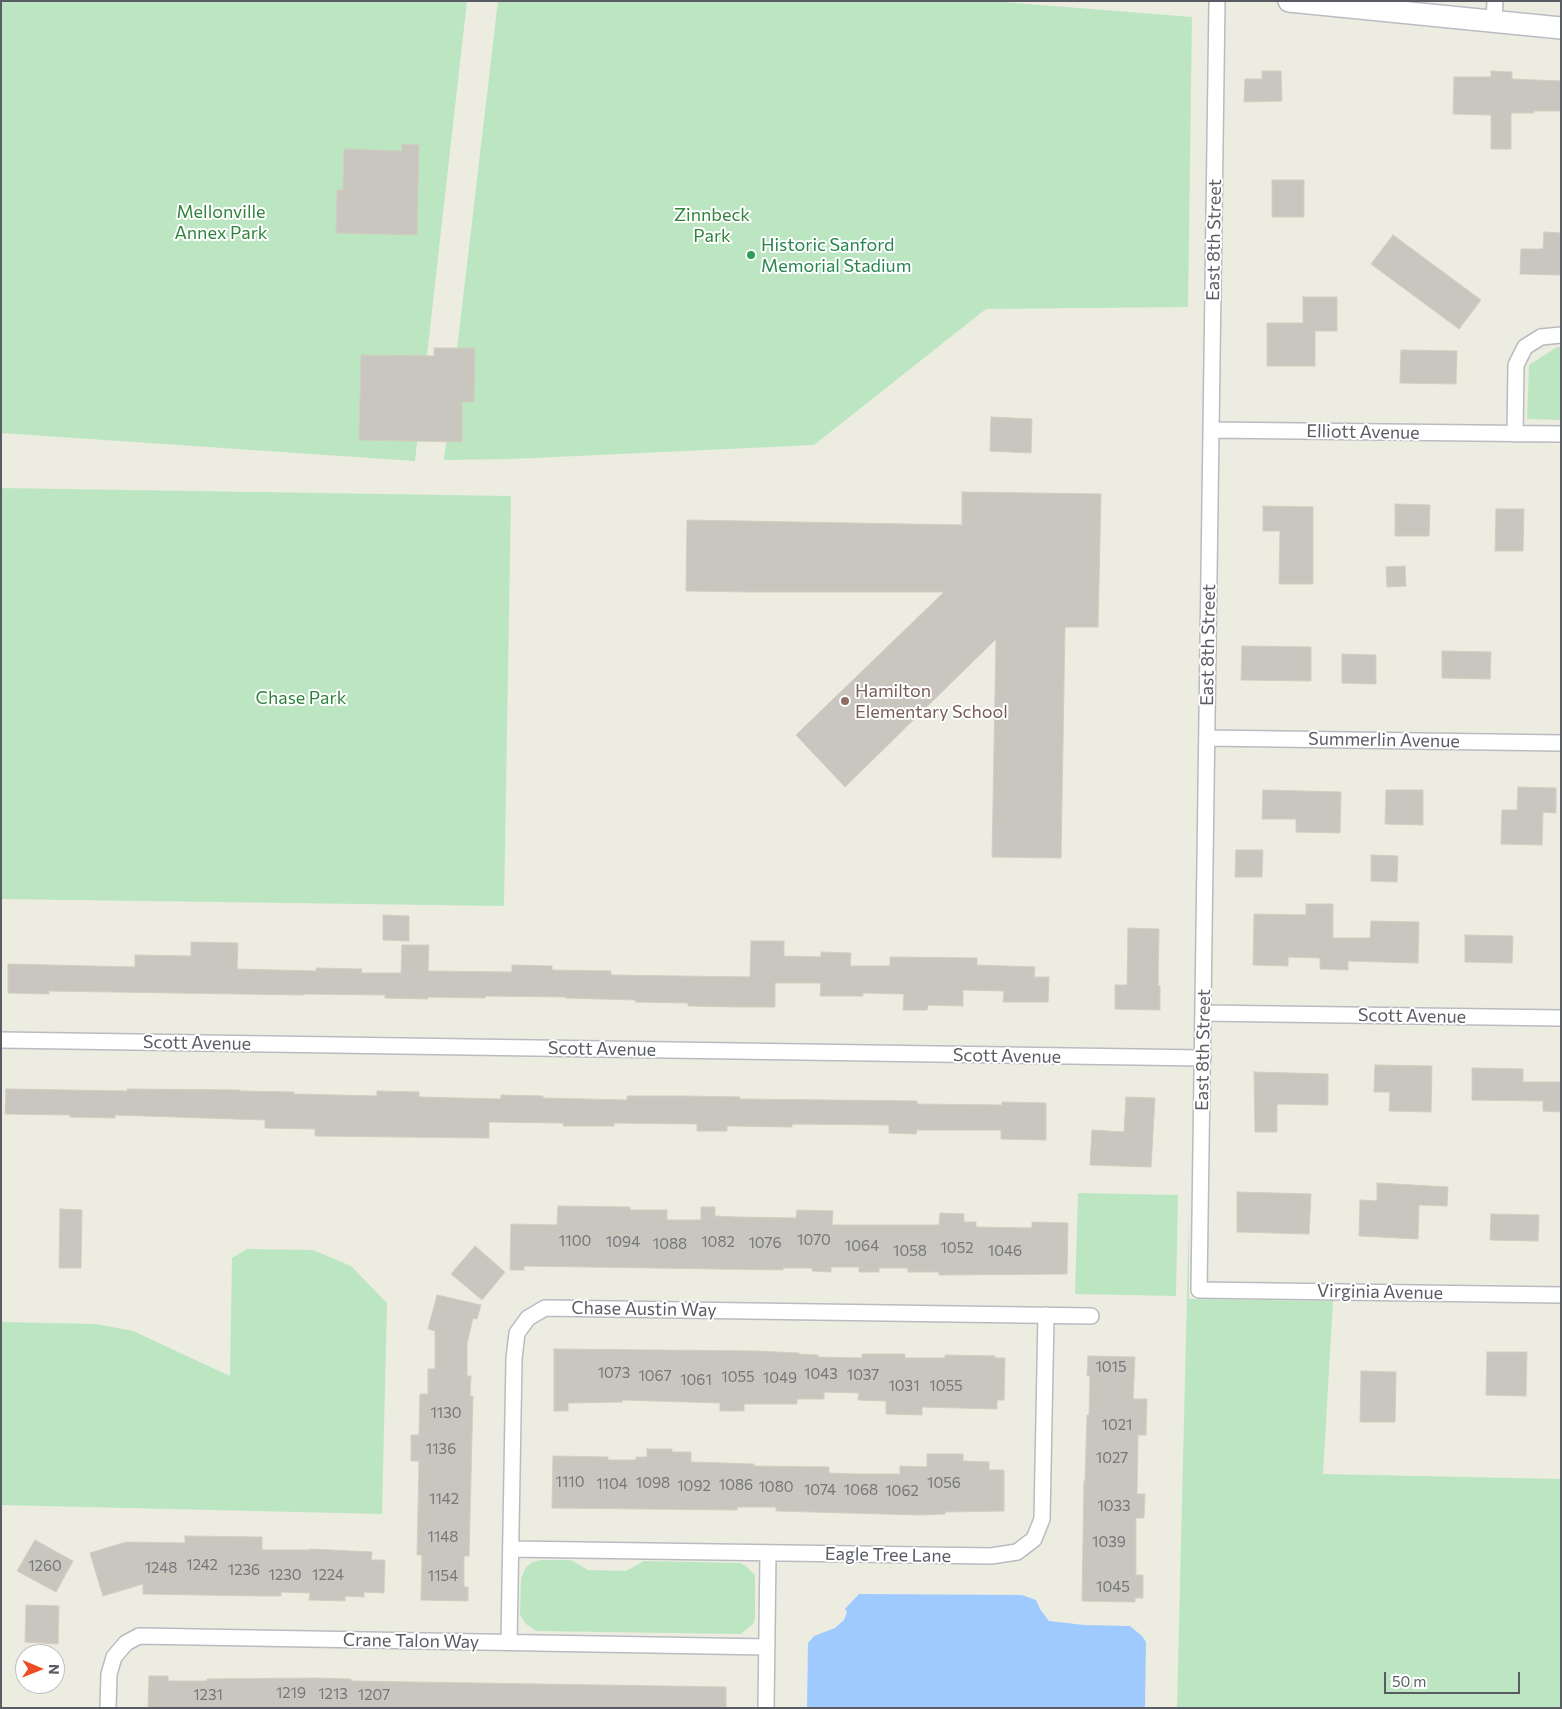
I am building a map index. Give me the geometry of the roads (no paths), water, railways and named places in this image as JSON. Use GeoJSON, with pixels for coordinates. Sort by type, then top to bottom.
{"type":"FeatureCollection","features":[{"type":"Feature","properties":{"kind":"street","name":"East 8th Street"},"geometry":{"type":"LineString","coordinates":[[1200,1290],[1217,1]]}},
{"type":"Feature","properties":{"kind":"street"},"geometry":{"type":"LineString","coordinates":[[1289,1],[1561,28]]}},
{"type":"Feature","properties":{"kind":"street"},"geometry":{"type":"LineString","coordinates":[[1494,22],[1495,1]]}},
{"type":"Feature","properties":{"kind":"street"},"geometry":{"type":"LineString","coordinates":[[1515,434],[1516,365],[1525,347],[1540,337],[1561,335]]}},
{"type":"Feature","properties":{"kind":"street","name":"Elliott Avenue"},"geometry":{"type":"LineString","coordinates":[[1212,430],[1561,434]]}},
{"type":"Feature","properties":{"kind":"street","name":"Summerlin Avenue"},"geometry":{"type":"LineString","coordinates":[[1207,738],[1561,743]]}},
{"type":"Feature","properties":{"kind":"street","name":"Scott Avenue"},"geometry":{"type":"LineString","coordinates":[[1203,1013],[1561,1018]]}},
{"type":"Feature","properties":{"kind":"street","name":"Scott Avenue"},"geometry":{"type":"LineString","coordinates":[[1,1040],[1203,1058]]}},
{"type":"Feature","properties":{"kind":"street","name":"Virginia Avenue"},"geometry":{"type":"LineString","coordinates":[[1200,1290],[1561,1295]]}},
{"type":"Feature","properties":{"kind":"street","name":"Chase Austin Way"},"geometry":{"type":"LineString","coordinates":[[509,1642],[514,1359],[517,1333],[528,1318],[545,1308],[1091,1316]]}},
{"type":"Feature","properties":{"kind":"street","name":"Eagle Tree Lane"},"geometry":{"type":"LineString","coordinates":[[511,1549],[991,1556],[1017,1552],[1034,1539],[1042,1519],[1046,1315]]}},
{"type":"Feature","properties":{"kind":"street"},"geometry":{"type":"LineString","coordinates":[[766,1708],[768,1553]]}},
{"type":"Feature","properties":{"kind":"street","name":"Crane Talon Way"},"geometry":{"type":"LineString","coordinates":[[108,1708],[110,1674],[114,1657],[126,1643],[139,1636],[767,1647]]}},
{"type":"Feature","properties":{"kind":"water"},"geometry":{"type":"Polygon","coordinates":[[[859,1594],[1022,1595],[1036,1600],[1049,1621],[1084,1625],[1130,1626],[1146,1642],[1145,1708],[807,1708],[808,1643],[814,1636],[835,1628],[844,1620],[847,1612],[845,1609],[859,1594]]]}},
{"type":"Feature","properties":{"kind":"place","name":"Historic Sanford Memorial Stadium"},"geometry":{"type":"Point","coordinates":[751,255]}},
{"type":"Feature","properties":{"kind":"place","name":"Hamilton Elementary School"},"geometry":{"type":"Point","coordinates":[845,701]}},
{"type":"Feature","properties":{"kind":"park label","name":"Mellonville Annex Park"},"geometry":{"type":"Point","coordinates":[221,222]}},
{"type":"Feature","properties":{"kind":"park label","name":"Zinnbeck Park"},"geometry":{"type":"Point","coordinates":[712,225]}},
{"type":"Feature","properties":{"kind":"park label","name":"Chase Park"},"geometry":{"type":"Point","coordinates":[301,698]}}]}
